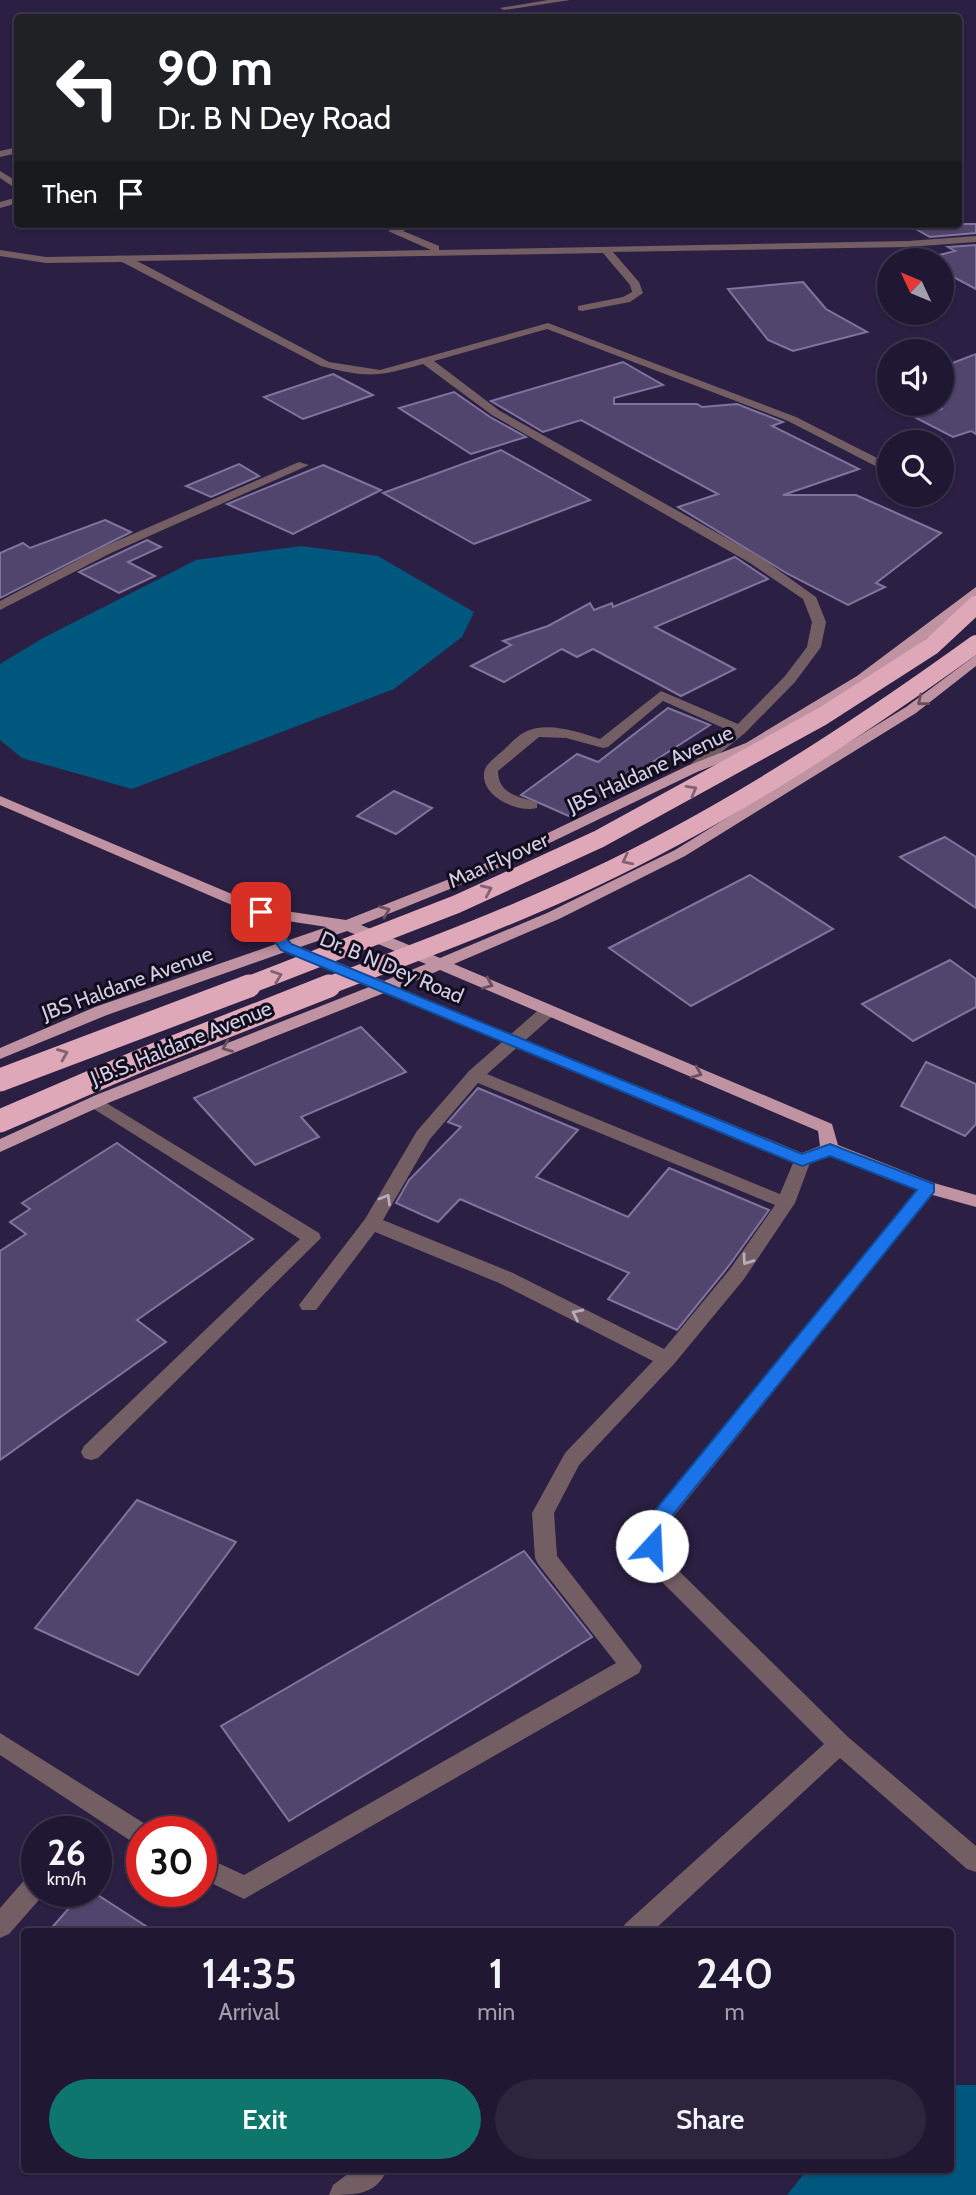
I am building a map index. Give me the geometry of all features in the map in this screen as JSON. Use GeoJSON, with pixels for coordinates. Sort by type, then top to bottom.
{"type":"FeatureCollection","features":[{"type":"Feature","properties":{"kind":"highway","name":"Maa Flyover"},"geometry":{"type":"LineString","coordinates":[[0,1080],[113,1035],[298,968],[457,904],[599,839],[823,716],[932,646],[976,605]]}},
{"type":"Feature","properties":{"kind":"highway"},"geometry":{"type":"LineString","coordinates":[[0,1121],[151,1055],[489,923],[592,878],[698,824],[796,766],[851,732],[976,644]]}},
{"type":"Feature","properties":{"kind":"main road","name":"JBS Haldane Avenue"},"geometry":{"type":"LineString","coordinates":[[0,1054],[100,1011],[347,925],[472,875],[692,769],[751,746],[862,679],[945,619],[976,591]]}},
{"type":"Feature","properties":{"kind":"main road"},"geometry":{"type":"LineString","coordinates":[[382,988],[553,916],[680,853],[911,710],[973,665]]}},
{"type":"Feature","properties":{"kind":"main road"},"geometry":{"type":"LineString","coordinates":[[0,800],[261,912]]}},
{"type":"Feature","properties":{"kind":"main road","name":"Dr. B N Dey Road"},"geometry":{"type":"LineString","coordinates":[[261,912],[347,925],[826,1128],[830,1149]]}},
{"type":"Feature","properties":{"kind":"main road","name":"Dr. B N Dey Road"},"geometry":{"type":"LineString","coordinates":[[261,912],[286,947],[802,1160]]}},
{"type":"Feature","properties":{"kind":"main road","name":"J.B.S. Haldane Avenue"},"geometry":{"type":"LineString","coordinates":[[0,1146],[95,1102],[382,988]]}},
{"type":"Feature","properties":{"kind":"main road"},"geometry":{"type":"LineString","coordinates":[[802,1160],[830,1149],[928,1188],[976,1201]]}},
{"type":"Feature","properties":{"kind":"street"},"geometry":{"type":"LineString","coordinates":[[514,14],[500,6],[566,0]]}},
{"type":"Feature","properties":{"kind":"street"},"geometry":{"type":"LineString","coordinates":[[403,228],[393,231],[445,252]]}},
{"type":"Feature","properties":{"kind":"street"},"geometry":{"type":"LineString","coordinates":[[0,253],[29,260],[908,244],[976,239]]}},
{"type":"Feature","properties":{"kind":"street"},"geometry":{"type":"LineString","coordinates":[[582,308],[626,300],[638,293],[635,284],[605,249]]}},
{"type":"Feature","properties":{"kind":"street"},"geometry":{"type":"LineString","coordinates":[[122,258],[326,364],[354,371],[380,373],[548,326],[792,419],[877,463]]}},
{"type":"Feature","properties":{"kind":"street"},"geometry":{"type":"LineString","coordinates":[[426,361],[496,413],[755,560],[809,597],[819,622],[814,647],[790,679],[740,730],[692,769]]}},
{"type":"Feature","properties":{"kind":"street"},"geometry":{"type":"LineString","coordinates":[[0,606],[107,550],[303,465]]}},
{"type":"Feature","properties":{"kind":"street"},"geometry":{"type":"LineString","coordinates":[[532,805],[504,799],[490,775],[491,770],[537,732],[551,731],[603,744],[661,695],[740,730]]}},
{"type":"Feature","properties":{"kind":"street"},"geometry":{"type":"LineString","coordinates":[[309,1305],[372,1223],[423,1135],[475,1076],[549,1010]]}},
{"type":"Feature","properties":{"kind":"street"},"geometry":{"type":"LineString","coordinates":[[475,1076],[786,1203]]}},
{"type":"Feature","properties":{"kind":"street"},"geometry":{"type":"LineString","coordinates":[[91,1452],[312,1238],[95,1102]]}},
{"type":"Feature","properties":{"kind":"street"},"geometry":{"type":"LineString","coordinates":[[217,1874],[244,1888],[631,1667],[546,1558],[543,1513],[572,1459],[667,1359],[737,1274],[786,1203],[802,1160]]}},
{"type":"Feature","properties":{"kind":"street"},"geometry":{"type":"LineString","coordinates":[[928,1188],[660,1518],[652,1546],[671,1577],[840,1744],[976,1861]]}},
{"type":"Feature","properties":{"kind":"street"},"geometry":{"type":"LineString","coordinates":[[372,1223],[506,1278],[667,1359]]}},
{"type":"Feature","properties":{"kind":"street"},"geometry":{"type":"LineString","coordinates":[[0,1743],[126,1825]]}},
{"type":"Feature","properties":{"kind":"street"},"geometry":{"type":"LineString","coordinates":[[638,1928],[840,1744]]}},
{"type":"Feature","properties":{"kind":"street"},"geometry":{"type":"LineString","coordinates":[[0,1926],[21,1902]]}},
{"type":"Feature","properties":{"kind":"water"},"geometry":{"type":"Polygon","coordinates":[[[301,546],[378,556],[474,612],[462,637],[394,689],[132,789],[22,758],[0,740],[0,664],[43,638],[196,560],[301,546]]]}},
{"type":"Feature","properties":{"kind":"water"},"geometry":{"type":"Polygon","coordinates":[[[954,2085],[976,2085],[976,2195],[787,2195],[805,2173],[954,2173],[954,2085]]]}},
{"type":"Feature","properties":{"kind":"building"},"geometry":{"type":"Polygon","coordinates":[[[962,224],[976,224],[976,233],[930,237],[914,228],[962,228],[962,224]]]}},
{"type":"Feature","properties":{"kind":"building"},"geometry":{"type":"Polygon","coordinates":[[[976,245],[976,289],[954,277],[955,251],[954,248],[948,247],[976,245]]]}},
{"type":"Feature","properties":{"kind":"building"},"geometry":{"type":"Polygon","coordinates":[[[803,282],[826,309],[867,332],[793,351],[768,340],[728,289],[803,282]]]}},
{"type":"Feature","properties":{"kind":"building"},"geometry":{"type":"Polygon","coordinates":[[[976,354],[976,434],[971,431],[954,437],[954,430],[939,430],[916,418],[954,416],[954,362],[976,354]]]}},
{"type":"Feature","properties":{"kind":"building"},"geometry":{"type":"Polygon","coordinates":[[[623,362],[663,385],[614,398],[614,404],[697,404],[702,407],[737,404],[783,422],[772,426],[859,469],[783,495],[856,495],[877,504],[877,507],[883,507],[941,533],[876,583],[885,587],[848,605],[788,574],[678,507],[718,494],[581,420],[543,432],[491,401],[623,362]]]}},
{"type":"Feature","properties":{"kind":"building"},"geometry":{"type":"Polygon","coordinates":[[[333,374],[373,395],[303,419],[264,397],[333,374]]]}},
{"type":"Feature","properties":{"kind":"building"},"geometry":{"type":"Polygon","coordinates":[[[454,392],[490,417],[526,437],[471,454],[399,408],[454,392]]]}},
{"type":"Feature","properties":{"kind":"building"},"geometry":{"type":"Polygon","coordinates":[[[501,450],[590,500],[474,544],[383,493],[501,450]]]}},
{"type":"Feature","properties":{"kind":"building"},"geometry":{"type":"Polygon","coordinates":[[[239,464],[259,476],[211,497],[186,486],[239,464]]]}},
{"type":"Feature","properties":{"kind":"building"},"geometry":{"type":"Polygon","coordinates":[[[323,465],[381,490],[293,534],[227,504],[323,465]]]}},
{"type":"Feature","properties":{"kind":"building"},"geometry":{"type":"Polygon","coordinates":[[[105,520],[131,532],[0,598],[0,553],[23,543],[30,548],[105,520]]]}},
{"type":"Feature","properties":{"kind":"building"},"geometry":{"type":"Polygon","coordinates":[[[147,540],[161,547],[128,562],[155,576],[119,593],[79,572],[147,540]]]}},
{"type":"Feature","properties":{"kind":"building"},"geometry":{"type":"Polygon","coordinates":[[[735,557],[768,579],[655,627],[735,669],[681,696],[593,649],[577,657],[562,649],[504,682],[471,666],[511,645],[503,641],[548,626],[590,603],[594,610],[612,603],[613,607],[735,557]]]}},
{"type":"Feature","properties":{"kind":"building"},"geometry":{"type":"Polygon","coordinates":[[[668,708],[710,725],[569,816],[521,795],[577,754],[598,762],[668,708]]]}},
{"type":"Feature","properties":{"kind":"building"},"geometry":{"type":"Polygon","coordinates":[[[394,791],[432,808],[396,834],[357,816],[394,791]]]}},
{"type":"Feature","properties":{"kind":"building"},"geometry":{"type":"Polygon","coordinates":[[[945,837],[976,857],[976,908],[900,857],[945,837]]]}},
{"type":"Feature","properties":{"kind":"building"},"geometry":{"type":"Polygon","coordinates":[[[750,875],[833,929],[691,1006],[609,948],[750,875]]]}},
{"type":"Feature","properties":{"kind":"building"},"geometry":{"type":"Polygon","coordinates":[[[950,960],[976,979],[976,1007],[913,1041],[862,1004],[950,960]]]}},
{"type":"Feature","properties":{"kind":"building"},"geometry":{"type":"Polygon","coordinates":[[[361,1027],[406,1072],[301,1117],[319,1137],[255,1165],[194,1098],[361,1027]]]}},
{"type":"Feature","properties":{"kind":"building"},"geometry":{"type":"Polygon","coordinates":[[[926,1062],[976,1084],[976,1124],[965,1136],[901,1106],[926,1062]]]}},
{"type":"Feature","properties":{"kind":"building"},"geometry":{"type":"Polygon","coordinates":[[[478,1088],[578,1130],[536,1177],[628,1217],[669,1168],[769,1210],[728,1267],[677,1330],[608,1299],[629,1273],[460,1199],[438,1222],[396,1203],[409,1180],[461,1127],[448,1122],[478,1088]]]}},
{"type":"Feature","properties":{"kind":"building"},"geometry":{"type":"Polygon","coordinates":[[[117,1143],[253,1239],[137,1320],[166,1342],[0,1460],[0,1251],[26,1234],[10,1222],[30,1209],[22,1203],[117,1143]]]}},
{"type":"Feature","properties":{"kind":"building"},"geometry":{"type":"Polygon","coordinates":[[[137,1500],[236,1542],[138,1675],[35,1628],[137,1500]]]}},
{"type":"Feature","properties":{"kind":"building"},"geometry":{"type":"Polygon","coordinates":[[[524,1551],[592,1637],[289,1821],[221,1726],[524,1551]]]}},
{"type":"Feature","properties":{"kind":"building"},"geometry":{"type":"Polygon","coordinates":[[[112,1904],[149,1928],[52,1928],[70,1907],[112,1907],[112,1904]]]}},
{"type":"Feature","properties":{"kind":"route"},"geometry":{"type":"LineString","coordinates":[[261,912],[286,947],[382,988],[802,1160],[830,1149],[928,1188],[660,1518],[652,1546]]}}]}
